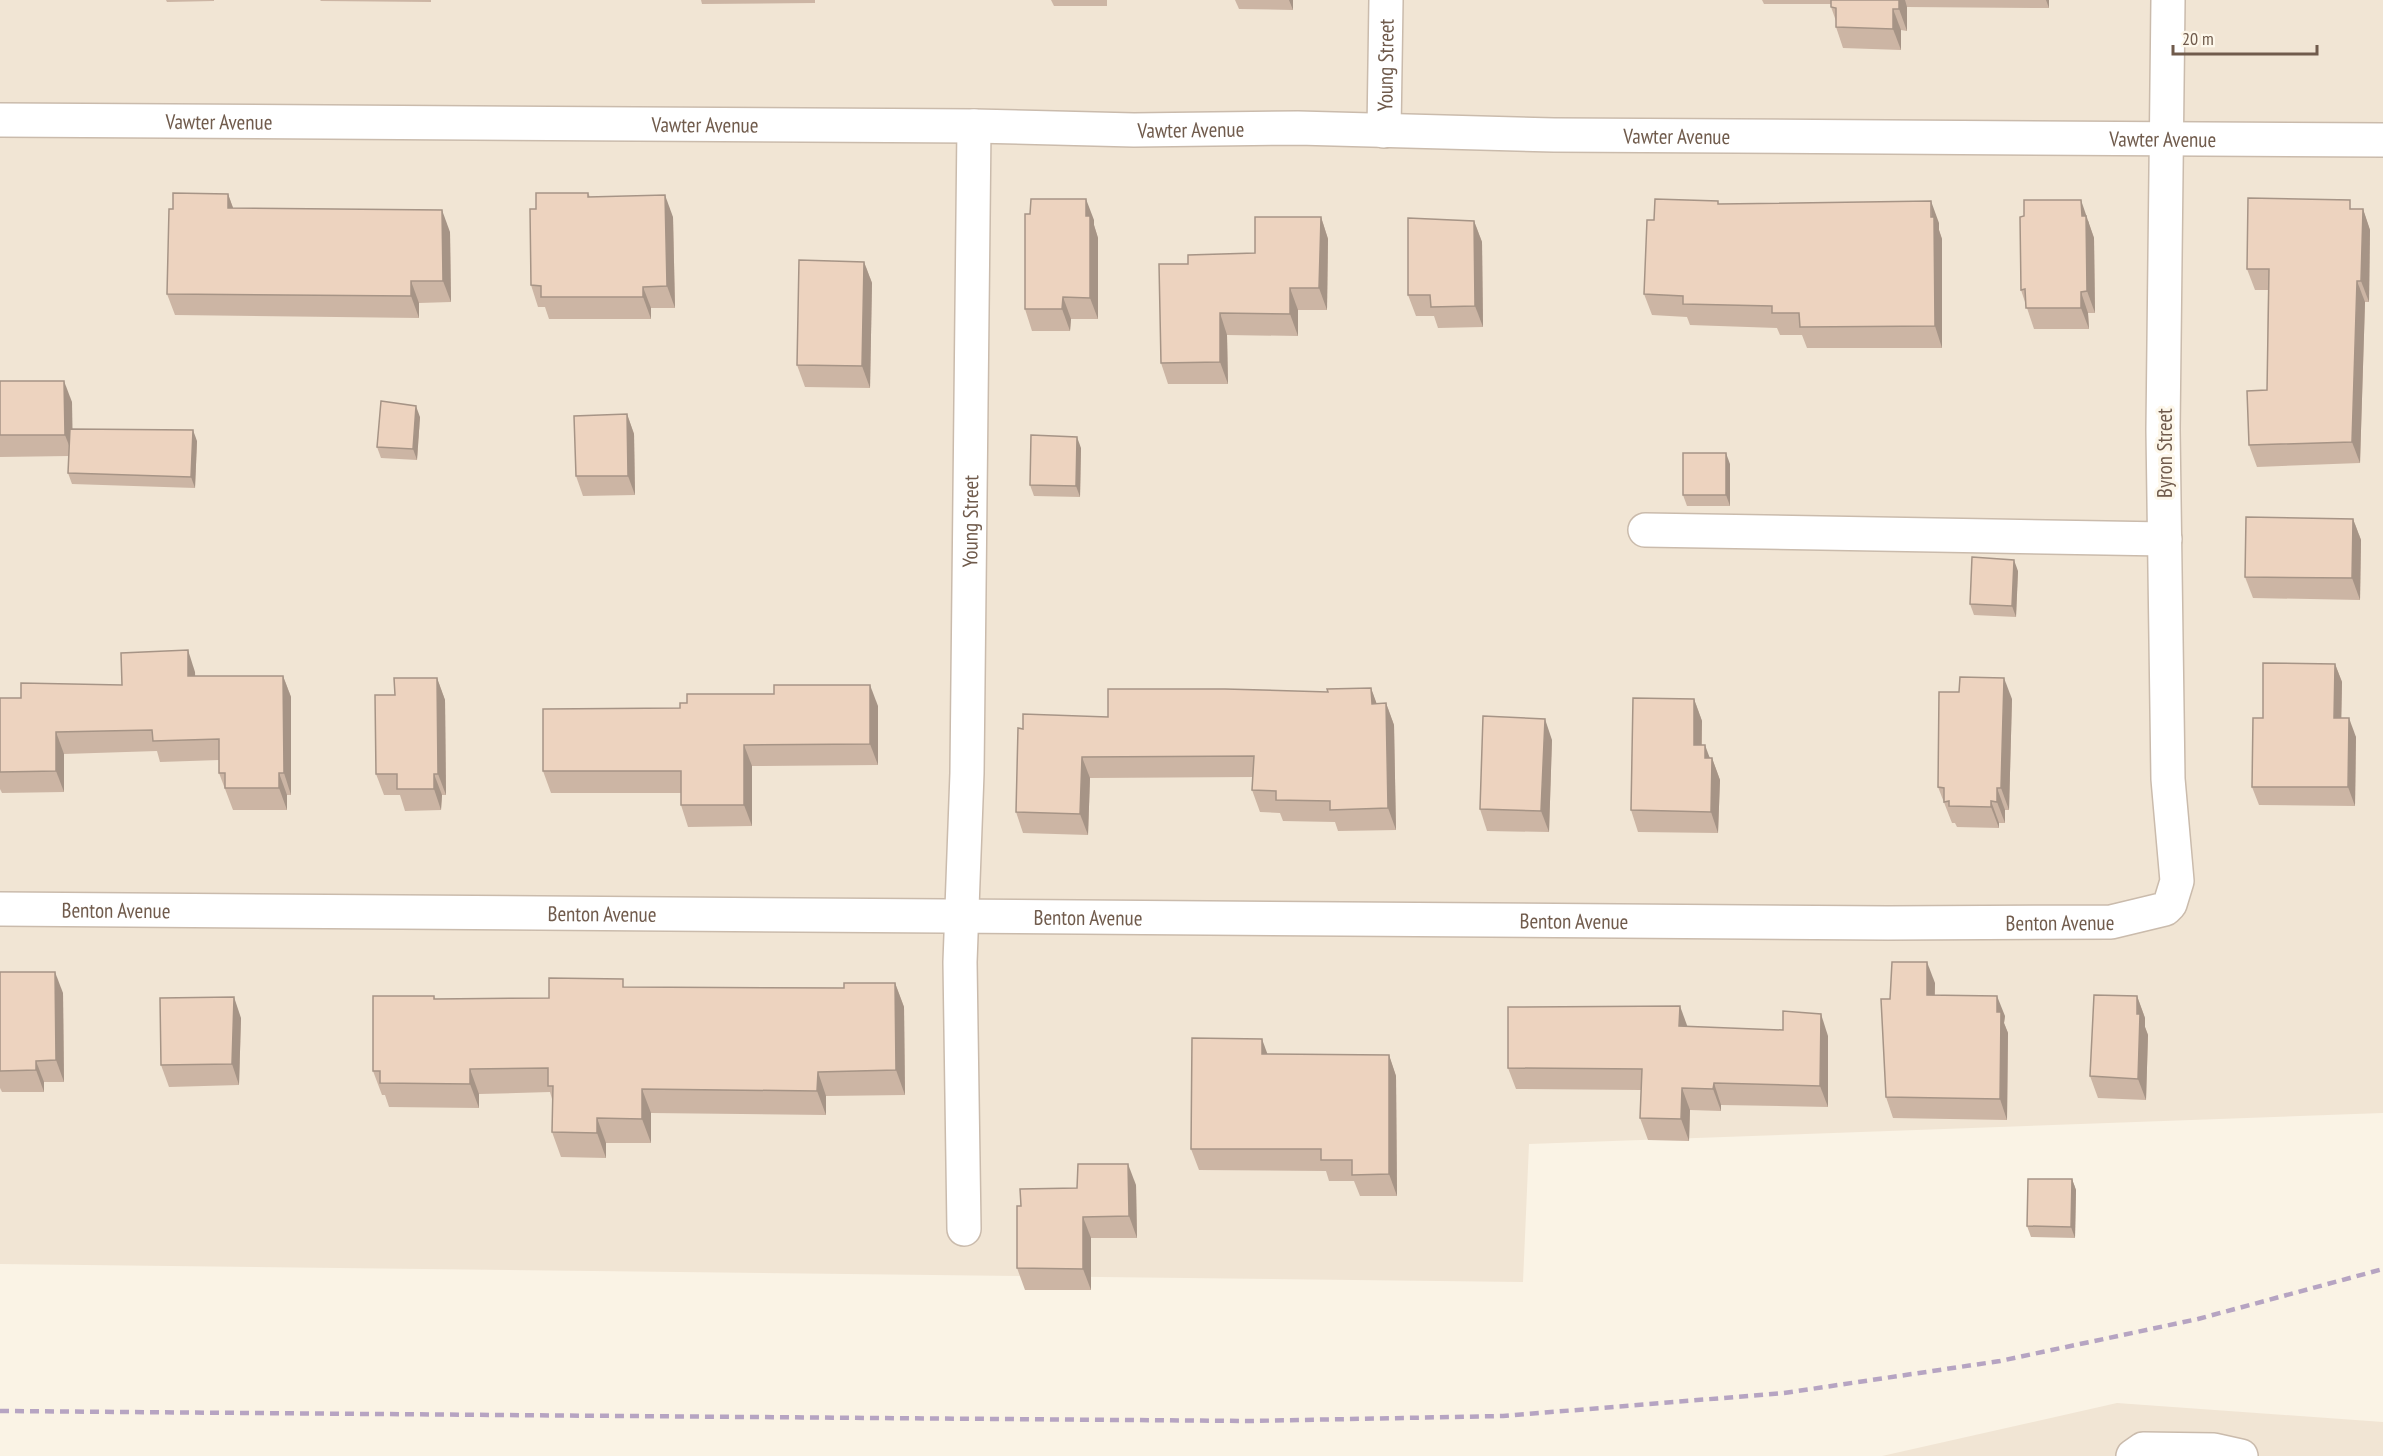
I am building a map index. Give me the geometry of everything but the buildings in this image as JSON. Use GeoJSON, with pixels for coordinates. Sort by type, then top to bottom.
{"type":"FeatureCollection","features":[{"type":"Feature","properties":{"kind":"street","name":"Young Street"},"geometry":{"type":"LineString","coordinates":[[1384,131],[1386,0]]}},
{"type":"Feature","properties":{"kind":"street","name":"Byron Street"},"geometry":{"type":"LineString","coordinates":[[2168,0],[2164,539],[2168,779],[2177,881],[2170,904]]}},
{"type":"Feature","properties":{"kind":"street","name":"Vawter Avenue"},"geometry":{"type":"LineString","coordinates":[[0,120],[974,126],[2167,140],[2383,140]]}},
{"type":"Feature","properties":{"kind":"street","name":"Young Street"},"geometry":{"type":"LineString","coordinates":[[964,1229],[960,962],[967,773],[974,126]]}},
{"type":"Feature","properties":{"kind":"street"},"geometry":{"type":"LineString","coordinates":[[1646,530],[2164,539]]}},
{"type":"Feature","properties":{"kind":"street","name":"Benton Avenue"},"geometry":{"type":"LineString","coordinates":[[0,909],[1876,923],[2099,922],[2165,909],[2170,904]]}},
{"type":"Feature","properties":{"kind":"street"},"geometry":{"type":"LineString","coordinates":[[2133,1456],[2143,1449],[2214,1450],[2241,1456]]}},
{"type":"Feature","properties":{"kind":"shaded area"},"geometry":{"type":"Polygon","coordinates":[[[0,0],[2383,0],[2383,1113],[1529,1144],[1523,1282],[0,1264],[0,0]]]}},
{"type":"Feature","properties":{"kind":"shaded area"},"geometry":{"type":"Polygon","coordinates":[[[2117,1403],[2383,1422],[2383,1456],[1882,1456],[2117,1403]]]}},
{"type":"Feature","properties":{"kind":"railway"},"geometry":{"type":"LineString","coordinates":[[0,1411],[1250,1421],[1503,1416],[1784,1393],[2000,1361],[2198,1319],[2383,1269]]}}]}
